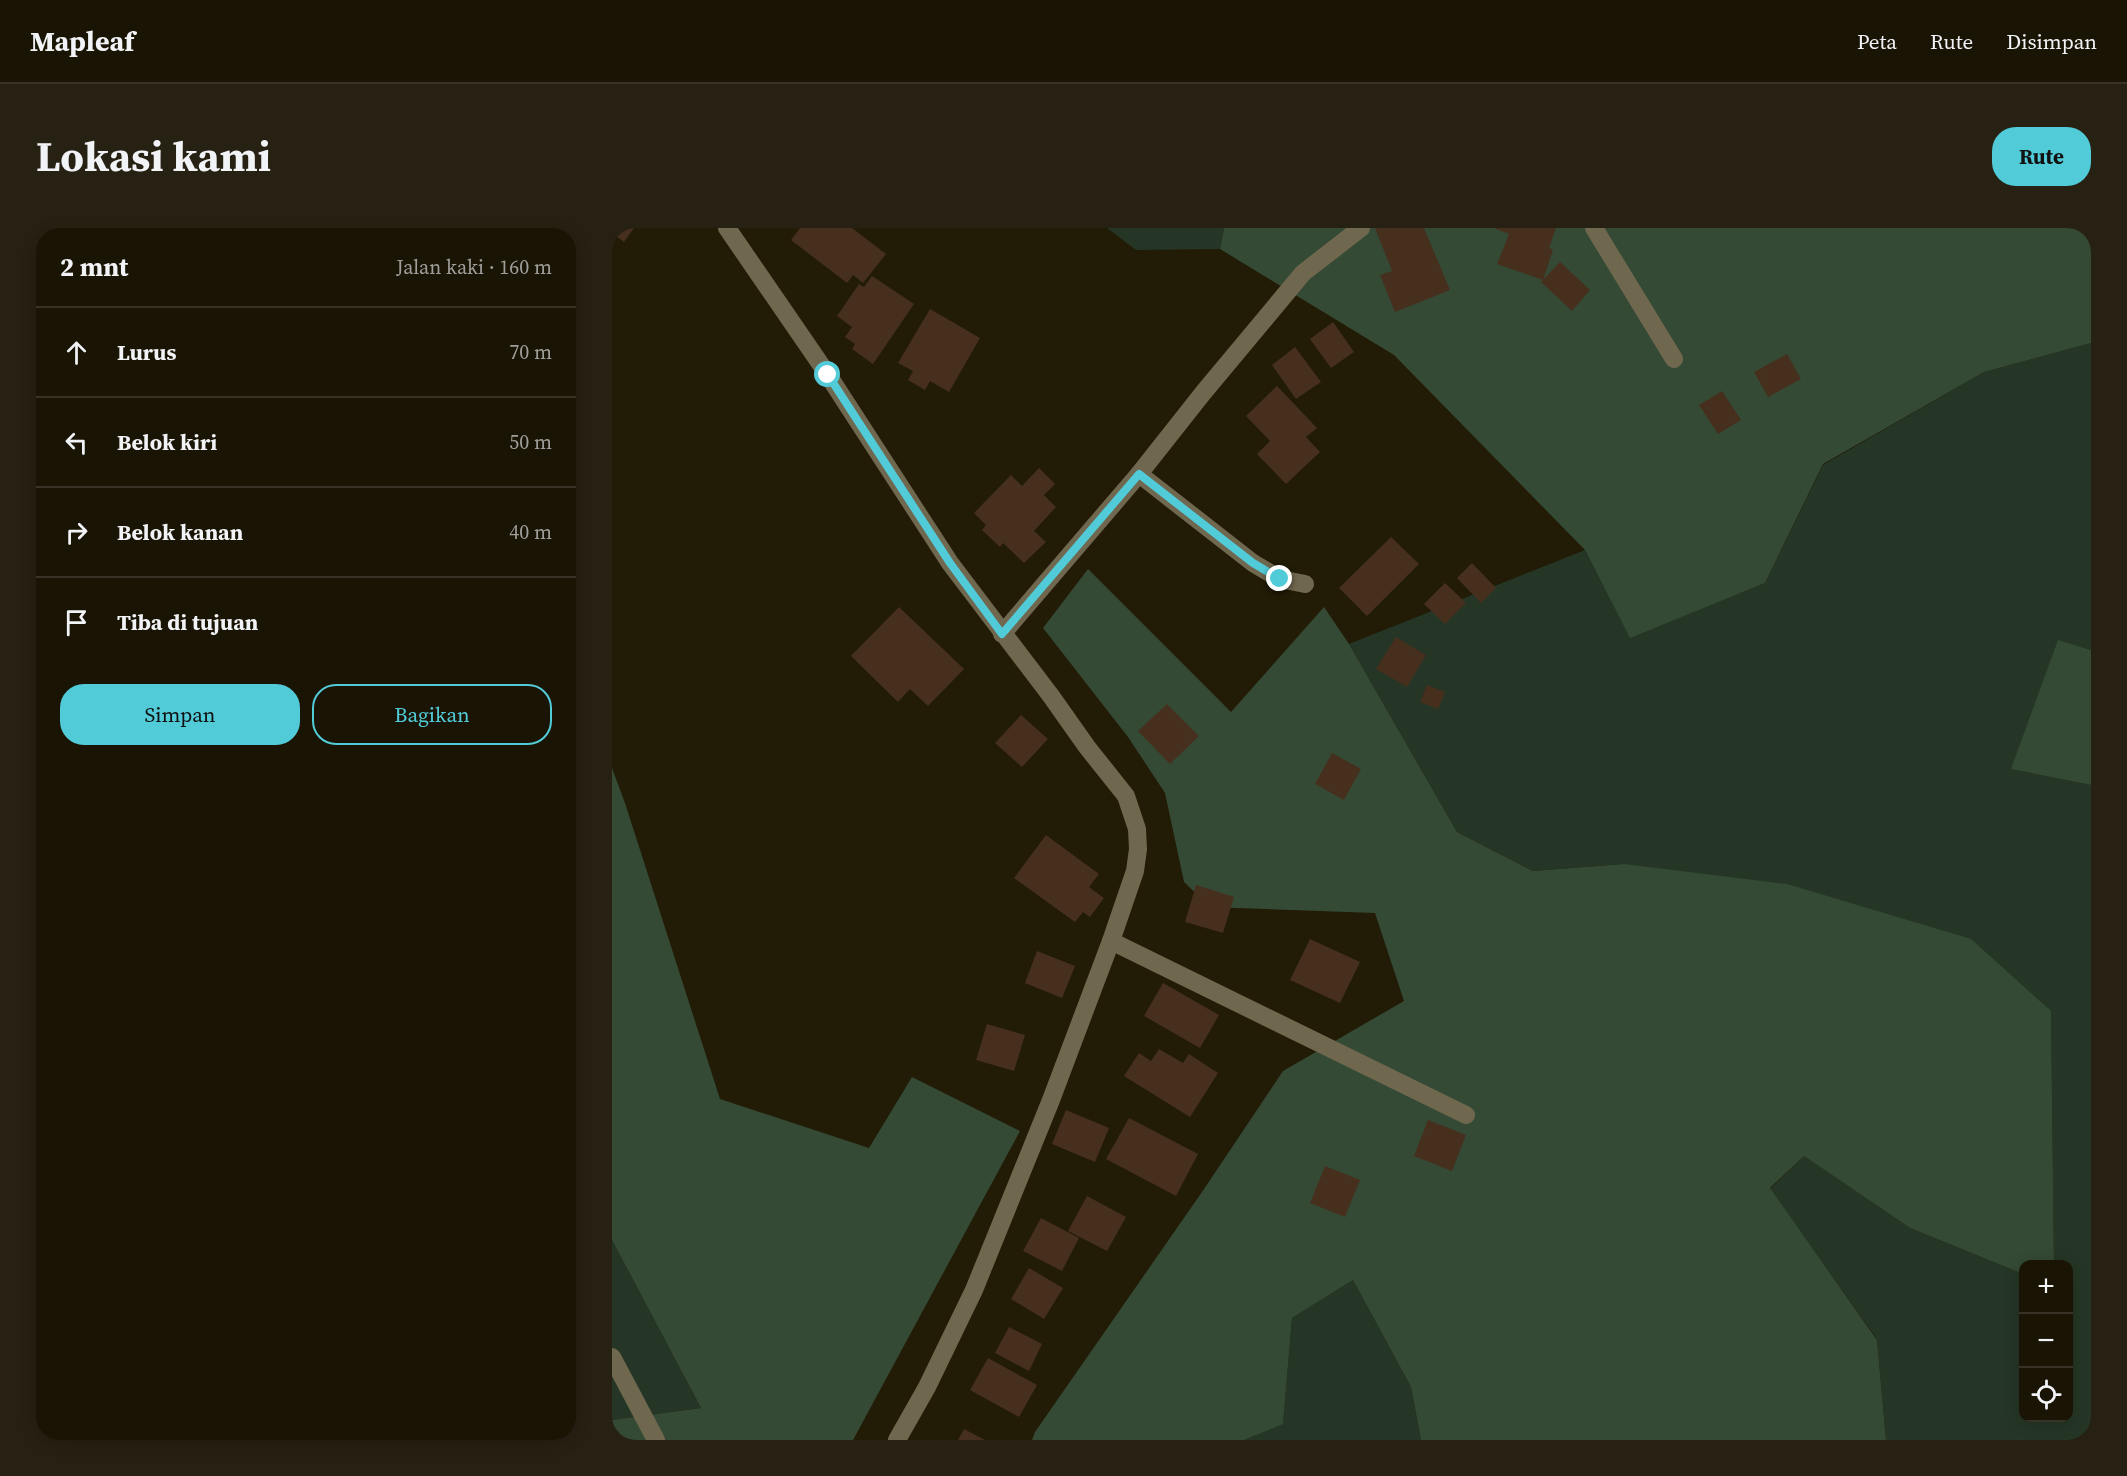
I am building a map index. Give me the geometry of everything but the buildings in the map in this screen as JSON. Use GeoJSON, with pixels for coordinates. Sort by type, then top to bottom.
{"type":"FeatureCollection","features":[{"type":"Feature","properties":{"kind":"street"},"geometry":{"type":"LineString","coordinates":[[727,228],[828,375],[950,563],[1051,696],[1086,747],[1126,796],[1137,829],[1138,849],[1135,871],[1051,1100],[974,1290],[927,1387],[897,1440]]}},
{"type":"Feature","properties":{"kind":"street"},"geometry":{"type":"LineString","coordinates":[[1002,634],[1139,474],[1303,273],[1361,228]]}},
{"type":"Feature","properties":{"kind":"street"},"geometry":{"type":"LineString","coordinates":[[1594,228],[1674,359]]}},
{"type":"Feature","properties":{"kind":"street"},"geometry":{"type":"LineString","coordinates":[[1139,474],[1253,563],[1280,579],[1305,584]]}},
{"type":"Feature","properties":{"kind":"street"},"geometry":{"type":"LineString","coordinates":[[1111,941],[1466,1115]]}},
{"type":"Feature","properties":{"kind":"street"},"geometry":{"type":"LineString","coordinates":[[612,1357],[656,1440]]}},
{"type":"Feature","properties":{"kind":"green space"},"geometry":{"type":"Polygon","coordinates":[[[1107,228],[1224,228],[1220,249],[1136,250],[1107,228]]]}},
{"type":"Feature","properties":{"kind":"green space"},"geometry":{"type":"Polygon","coordinates":[[[1224,228],[2091,228],[2091,343],[1984,372],[1823,464],[1765,583],[1630,638],[1585,550],[1394,355],[1220,249],[1224,228]]]}},
{"type":"Feature","properties":{"kind":"green space"},"geometry":{"type":"Polygon","coordinates":[[[2091,343],[2091,650],[2058,641],[2012,769],[2091,785],[2091,1440],[1886,1440],[1877,1339],[1770,1189],[1804,1156],[1910,1228],[2019,1272],[2019,1422],[2073,1422],[2073,1260],[2054,1260],[2051,1011],[1624,864],[1533,871],[1457,832],[1349,644],[1585,550],[1630,637],[1765,583],[1823,465],[1984,372],[2091,343]]]}},
{"type":"Feature","properties":{"kind":"green space"},"geometry":{"type":"Polygon","coordinates":[[[1088,569],[1231,712],[1324,607],[1349,644],[1457,832],[1533,871],[1624,864],[1787,884],[1971,939],[2051,1011],[2054,1260],[2019,1260],[2019,1272],[1910,1228],[1804,1156],[1770,1188],[1877,1340],[1886,1440],[1421,1440],[1411,1387],[1353,1280],[1292,1318],[1283,1424],[1244,1440],[1032,1440],[1035,1432],[1283,1071],[1404,1001],[1375,913],[1210,907],[1184,882],[1165,793],[1128,737],[1043,628],[1088,569]]]}},
{"type":"Feature","properties":{"kind":"green space"},"geometry":{"type":"Polygon","coordinates":[[[2058,640],[2091,650],[2091,785],[2011,769],[2058,640]]]}},
{"type":"Feature","properties":{"kind":"green space"},"geometry":{"type":"Polygon","coordinates":[[[612,768],[720,1099],[869,1148],[912,1077],[1020,1131],[853,1440],[612,1440],[612,1420],[701,1408],[612,1240],[612,768]]]}},
{"type":"Feature","properties":{"kind":"green space"},"geometry":{"type":"Polygon","coordinates":[[[612,1240],[701,1408],[612,1420],[612,1240]]]}},
{"type":"Feature","properties":{"kind":"green space"},"geometry":{"type":"Polygon","coordinates":[[[1353,1280],[1411,1387],[1421,1440],[1244,1440],[1283,1423],[1292,1318],[1353,1280]]]}},
{"type":"Feature","properties":{"kind":"route"},"geometry":{"type":"LineString","coordinates":[[828,375],[950,563],[1002,634],[1139,474],[1253,563],[1280,579]]}}]}
